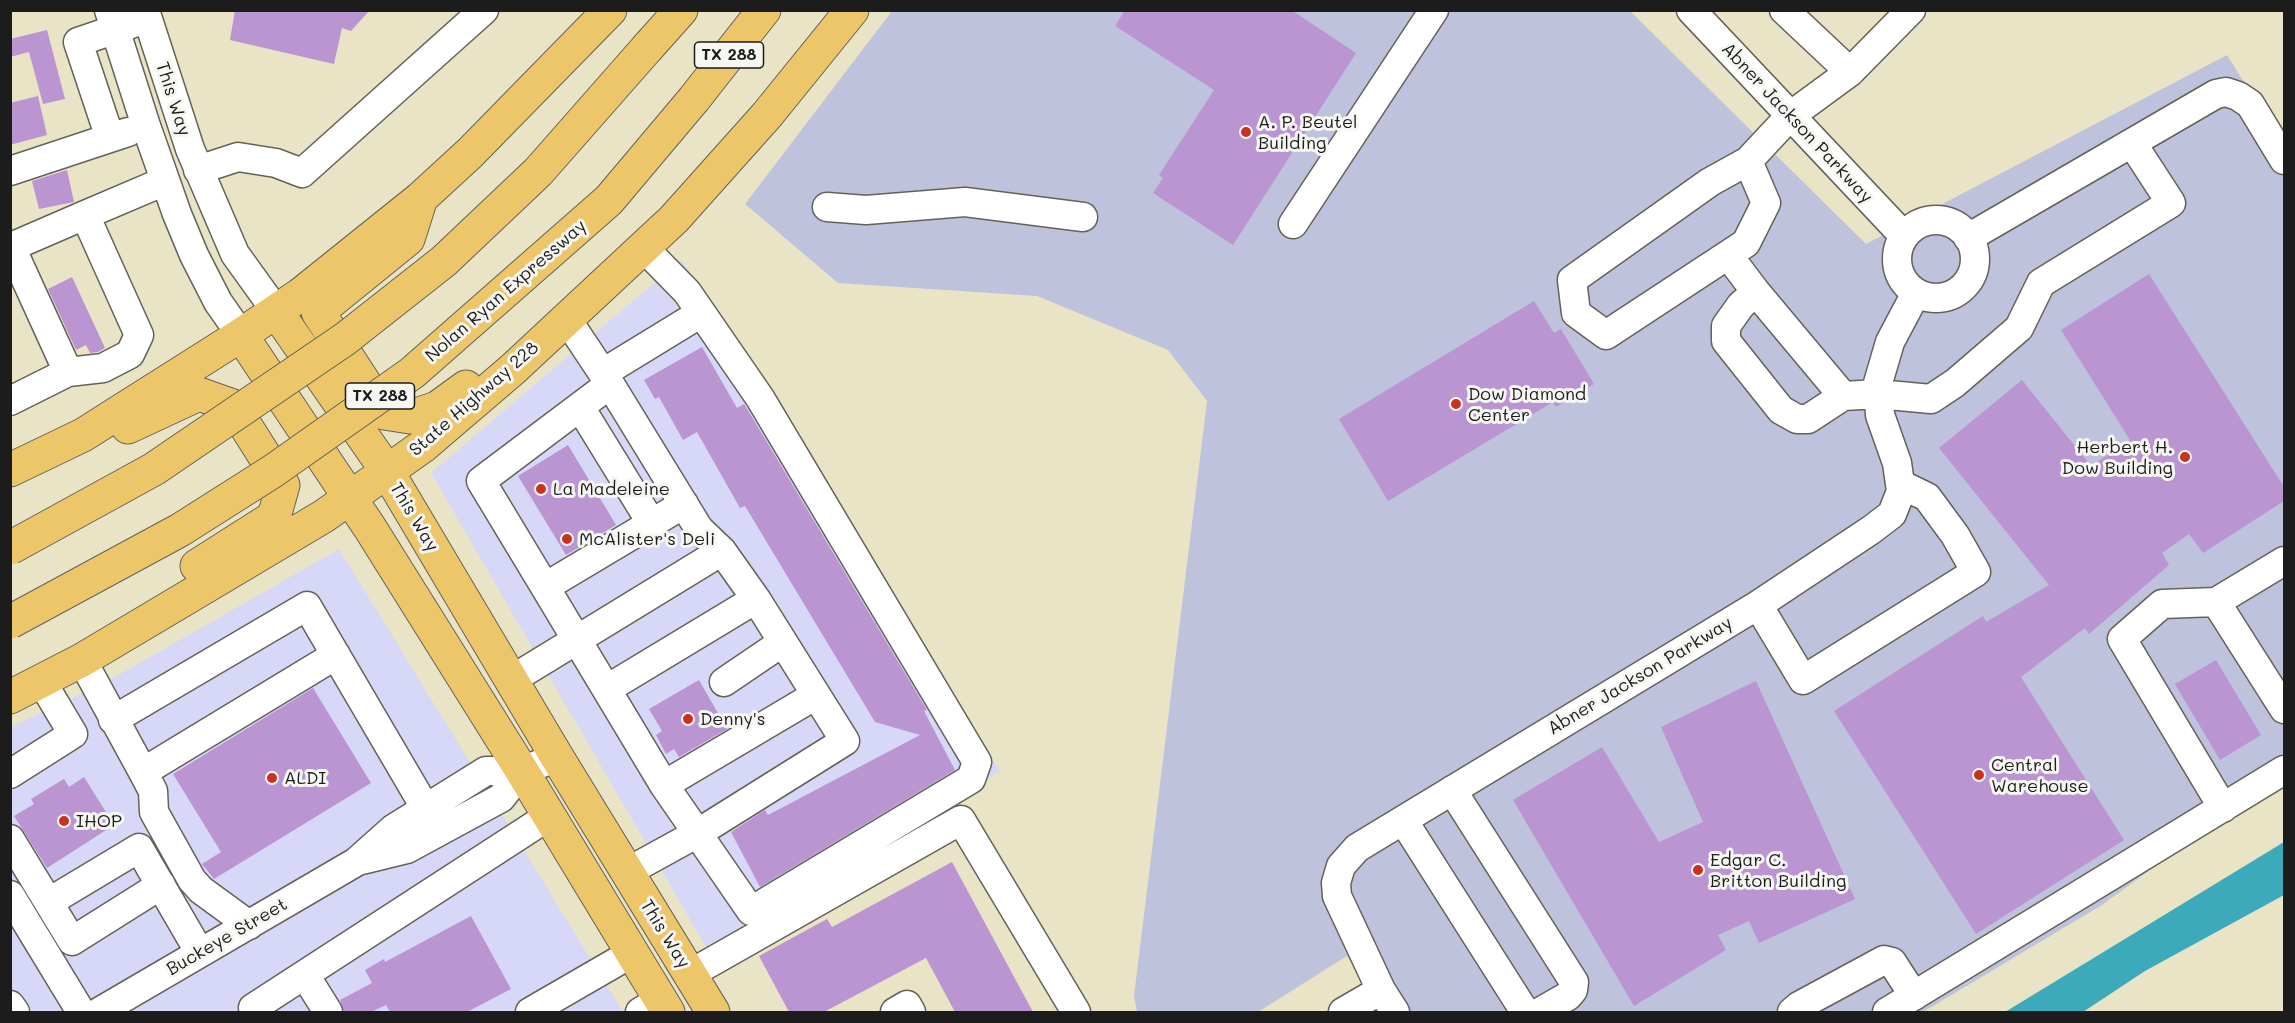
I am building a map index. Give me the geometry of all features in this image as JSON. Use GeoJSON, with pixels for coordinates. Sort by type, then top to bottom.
{"type":"FeatureCollection","features":[{"type":"Feature","properties":{"kind":"main road"},"geometry":{"type":"LineString","coordinates":[[10,471],[83,435],[241,335],[342,262],[421,198],[470,153],[610,10]]}},
{"type":"Feature","properties":{"kind":"main road"},"geometry":{"type":"LineString","coordinates":[[10,548],[154,469],[345,339],[444,261],[538,172],[681,10]]}},
{"type":"Feature","properties":{"kind":"main road","name":"Nolan Ryan Expressway"},"geometry":{"type":"LineString","coordinates":[[10,622],[180,530],[273,471],[412,374],[609,200],[694,99],[764,10]]}},
{"type":"Feature","properties":{"kind":"main road","name":"State Highway 228"},"geometry":{"type":"LineString","coordinates":[[10,697],[82,660],[324,516],[423,446],[513,369],[674,219],[767,115],[852,10]]}},
{"type":"Feature","properties":{"kind":"main road"},"geometry":{"type":"LineString","coordinates":[[421,198],[408,239],[318,312],[384,413],[410,417],[437,408],[487,371],[513,369]]}},
{"type":"Feature","properties":{"kind":"main road","name":"This Way"},"geometry":{"type":"LineString","coordinates":[[276,311],[387,471],[557,757],[713,1012]]}},
{"type":"Feature","properties":{"kind":"main road","name":"This Way"},"geometry":{"type":"LineString","coordinates":[[241,335],[350,497],[522,771],[632,953],[656,1008]]}},
{"type":"Feature","properties":{"kind":"main road"},"geometry":{"type":"LineString","coordinates":[[83,435],[105,437],[199,394],[233,406],[284,485],[274,517],[179,578],[170,607]]}},
{"type":"Feature","properties":{"kind":"street"},"geometry":{"type":"LineString","coordinates":[[68,372],[11,247],[85,215],[161,172],[194,159],[238,157],[276,163],[302,174],[484,10]]}},
{"type":"Feature","properties":{"kind":"street"},"geometry":{"type":"LineString","coordinates":[[1293,224],[1434,10]]}},
{"type":"Feature","properties":{"kind":"street","name":"Abner Jackson Parkway"},"geometry":{"type":"LineString","coordinates":[[1691,10],[1904,236]]}},
{"type":"Feature","properties":{"kind":"street"},"geometry":{"type":"LineString","coordinates":[[1784,10],[1850,72]]}},
{"type":"Feature","properties":{"kind":"street"},"geometry":{"type":"LineString","coordinates":[[1748,161],[1766,203],[1746,243],[1606,335],[1576,313],[1572,280],[1710,182],[1748,161],[1790,116],[1850,72],[1911,10]]}},
{"type":"Feature","properties":{"kind":"street"},"geometry":{"type":"LineString","coordinates":[[110,138],[78,42],[112,20],[146,14]]}},
{"type":"Feature","properties":{"kind":"street","name":"This Way"},"geometry":{"type":"LineString","coordinates":[[146,14],[194,159],[234,254],[276,311]]}},
{"type":"Feature","properties":{"kind":"street","name":"This Way"},"geometry":{"type":"LineString","coordinates":[[112,20],[161,172],[194,255],[218,302],[241,335]]}},
{"type":"Feature","properties":{"kind":"street"},"geometry":{"type":"LineString","coordinates":[[1968,238],[2216,94],[2226,92],[2250,104],[2284,160]]}},
{"type":"Feature","properties":{"kind":"street"},"geometry":{"type":"LineString","coordinates":[[10,171],[146,126]]}},
{"type":"Feature","properties":{"kind":"street"},"geometry":{"type":"LineString","coordinates":[[1756,292],[1741,305],[1726,326],[1726,341],[1781,410],[1797,419],[1808,419],[1843,396],[1878,394],[1931,399],[1955,383],[2019,328],[2041,283],[2170,203],[2132,143]]}},
{"type":"Feature","properties":{"kind":"street"},"geometry":{"type":"LineString","coordinates":[[827,207],[866,210],[965,202],[1083,217]]}},
{"type":"Feature","properties":{"kind":"street"},"geometry":{"type":"LineString","coordinates":[[10,401],[68,372],[103,368],[130,354],[140,335],[85,215]]}},
{"type":"Feature","properties":{"kind":"street"},"geometry":{"type":"LineString","coordinates":[[1947,221],[1959,227],[1968,238],[1973,247],[1975,259],[1972,272],[1965,284],[1955,293],[1942,297],[1929,297],[1916,293],[1906,284],[1899,272],[1898,254],[1904,236],[1912,227],[1923,222],[1947,221]]}},
{"type":"Feature","properties":{"kind":"street"},"geometry":{"type":"LineString","coordinates":[[644,248],[687,292],[760,398],[977,762],[971,779],[751,911],[664,784],[481,481],[580,407],[606,379],[701,313]]}},
{"type":"Feature","properties":{"kind":"street"},"geometry":{"type":"LineString","coordinates":[[1728,255],[1843,396]]}},
{"type":"Feature","properties":{"kind":"street","name":"Abner Jackson Parkway"},"geometry":{"type":"LineString","coordinates":[[1343,1012],[1388,1001],[1337,896],[1336,884],[1341,866],[1357,848],[1758,604],[1892,514],[1901,491],[1897,463],[1880,415],[1878,383],[1890,342],[1916,293]]}},
{"type":"Feature","properties":{"kind":"street"},"geometry":{"type":"LineString","coordinates":[[566,318],[699,529],[722,550],[756,599],[844,741],[698,833],[627,872]]}},
{"type":"Feature","properties":{"kind":"street"},"geometry":{"type":"LineString","coordinates":[[580,407],[652,524]]}},
{"type":"Feature","properties":{"kind":"street"},"geometry":{"type":"LineString","coordinates":[[1758,604],[1803,681],[1976,572],[1955,536],[1927,497],[1900,484]]}},
{"type":"Feature","properties":{"kind":"street"},"geometry":{"type":"LineString","coordinates":[[544,587],[684,504]]}},
{"type":"Feature","properties":{"kind":"street"},"geometry":{"type":"LineString","coordinates":[[511,680],[722,550]]}},
{"type":"Feature","properties":{"kind":"street"},"geometry":{"type":"LineString","coordinates":[[2223,807],[2122,639],[2162,604],[2216,602],[2284,561]]}},
{"type":"Feature","properties":{"kind":"street"},"geometry":{"type":"LineString","coordinates":[[607,689],[756,599]]}},
{"type":"Feature","properties":{"kind":"street"},"geometry":{"type":"LineString","coordinates":[[2216,602],[2284,708]]}},
{"type":"Feature","properties":{"kind":"street"},"geometry":{"type":"LineString","coordinates":[[113,720],[308,606],[426,809]]}},
{"type":"Feature","properties":{"kind":"street"},"geometry":{"type":"LineString","coordinates":[[724,682],[783,642]]}},
{"type":"Feature","properties":{"kind":"street"},"geometry":{"type":"LineString","coordinates":[[143,771],[336,655]]}},
{"type":"Feature","properties":{"kind":"street"},"geometry":{"type":"LineString","coordinates":[[82,660],[143,771],[153,791],[154,812],[192,880],[201,890],[249,925]]}},
{"type":"Feature","properties":{"kind":"street"},"geometry":{"type":"LineString","coordinates":[[10,774],[73,734],[42,682]]}},
{"type":"Feature","properties":{"kind":"street"},"geometry":{"type":"LineString","coordinates":[[664,784],[816,696]]}},
{"type":"Feature","properties":{"kind":"street","name":"Buckeye Street"},"geometry":{"type":"LineString","coordinates":[[99,1012],[356,862],[393,829],[486,771],[522,771],[557,757]]}},
{"type":"Feature","properties":{"kind":"street"},"geometry":{"type":"LineString","coordinates":[[1887,1012],[2284,770]]}},
{"type":"Feature","properties":{"kind":"street","name":"Buckeye Street"},"geometry":{"type":"LineString","coordinates":[[356,862],[407,849],[501,798],[522,771]]}},
{"type":"Feature","properties":{"kind":"street"},"geometry":{"type":"LineString","coordinates":[[1452,790],[1574,982],[1573,990],[1568,996],[1540,1012]]}},
{"type":"Feature","properties":{"kind":"street"},"geometry":{"type":"LineString","coordinates":[[256,1012],[253,1008],[549,816]]}},
{"type":"Feature","properties":{"kind":"street"},"geometry":{"type":"LineString","coordinates":[[690,974],[961,820],[1076,1012]]}},
{"type":"Feature","properties":{"kind":"street"},"geometry":{"type":"LineString","coordinates":[[1403,820],[1525,1012]]}},
{"type":"Feature","properties":{"kind":"street"},"geometry":{"type":"LineString","coordinates":[[10,839],[72,941],[160,885]]}},
{"type":"Feature","properties":{"kind":"street"},"geometry":{"type":"LineString","coordinates":[[49,902],[139,848],[200,953]]}},
{"type":"Feature","properties":{"kind":"street"},"geometry":{"type":"LineString","coordinates":[[10,895],[81,1012]]}},
{"type":"Feature","properties":{"kind":"street"},"geometry":{"type":"LineString","coordinates":[[530,1012],[632,953]]}},
{"type":"Feature","properties":{"kind":"street"},"geometry":{"type":"LineString","coordinates":[[1792,1012],[1884,960],[1892,962],[1914,996]]}},
{"type":"Feature","properties":{"kind":"street"},"geometry":{"type":"LineString","coordinates":[[305,975],[328,1012]]}},
{"type":"Feature","properties":{"kind":"street"},"geometry":{"type":"LineString","coordinates":[[10,1005],[15,1012]]}},
{"type":"Feature","properties":{"kind":"street"},"geometry":{"type":"LineString","coordinates":[[896,1012],[907,1005],[911,1012]]}},
{"type":"Feature","properties":{"kind":"shaded area"},"geometry":{"type":"Polygon","coordinates":[[[892,11],[1630,11],[1866,244],[2227,55],[2284,146],[2284,772],[2102,905],[1923,1012],[1383,1012],[1347,956],[1258,1012],[1137,1012],[1134,996],[1207,401],[1168,350],[1037,296],[838,283],[745,204],[892,11]]]}},
{"type":"Feature","properties":{"kind":"shaded area"},"geometry":{"type":"Polygon","coordinates":[[[681,260],[705,293],[1000,771],[709,952],[431,473],[681,260]]]}},
{"type":"Feature","properties":{"kind":"shaded area"},"geometry":{"type":"Polygon","coordinates":[[[339,549],[623,1012],[11,1012],[11,727],[108,681],[339,549]]]}},
{"type":"Feature","properties":{"kind":"water"},"geometry":{"type":"Polygon","coordinates":[[[2284,842],[2284,895],[2145,971],[2083,1012],[2005,1012],[2284,842]]]}},
{"type":"Feature","properties":{"kind":"building"},"geometry":{"type":"Polygon","coordinates":[[[235,10],[370,10],[351,31],[342,28],[334,64],[230,40],[235,10]]]}},
{"type":"Feature","properties":{"kind":"building","name":"A. P. Beutel Building"},"geometry":{"type":"Polygon","coordinates":[[[1125,10],[1291,10],[1356,53],[1233,245],[1153,193],[1163,178],[1159,175],[1214,90],[1115,26],[1125,10]]]}},
{"type":"Feature","properties":{"kind":"building"},"geometry":{"type":"Polygon","coordinates":[[[47,30],[65,99],[43,104],[29,52],[10,57],[10,39],[47,30]]]}},
{"type":"Feature","properties":{"kind":"building"},"geometry":{"type":"Polygon","coordinates":[[[38,96],[47,135],[10,145],[10,103],[38,96]]]}},
{"type":"Feature","properties":{"kind":"building"},"geometry":{"type":"Polygon","coordinates":[[[67,170],[74,202],[39,209],[32,181],[67,170]]]}},
{"type":"Feature","properties":{"kind":"building"},"geometry":{"type":"Polygon","coordinates":[[[2149,274],[2284,487],[2284,501],[2203,553],[2189,534],[2162,553],[2169,565],[2089,634],[2085,628],[2021,677],[2124,840],[1976,934],[1834,711],[1983,616],[1986,622],[2049,585],[1939,448],[2022,380],[2091,466],[2130,440],[2061,330],[2149,274]]]}},
{"type":"Feature","properties":{"kind":"building"},"geometry":{"type":"Polygon","coordinates":[[[72,277],[105,348],[98,352],[90,353],[86,345],[76,350],[48,289],[72,277]]]}},
{"type":"Feature","properties":{"kind":"building","name":"Dow Diamond Center"},"geometry":{"type":"Polygon","coordinates":[[[1534,301],[1554,333],[1561,329],[1594,384],[1556,407],[1553,402],[1388,501],[1339,419],[1534,301]]]}},
{"type":"Feature","properties":{"kind":"building"},"geometry":{"type":"Polygon","coordinates":[[[702,347],[737,408],[744,404],[746,407],[927,710],[924,711],[955,770],[760,887],[731,832],[765,810],[768,815],[920,735],[875,722],[745,506],[740,508],[697,432],[683,440],[659,397],[655,399],[644,380],[702,347]]]}},
{"type":"Feature","properties":{"kind":"building"},"geometry":{"type":"Polygon","coordinates":[[[568,445],[616,525],[566,555],[518,476],[568,445]]]}},
{"type":"Feature","properties":{"kind":"building"},"geometry":{"type":"Polygon","coordinates":[[[2216,660],[2261,735],[2220,760],[2175,684],[2216,660]]]}},
{"type":"Feature","properties":{"kind":"building","name":"Denny's"},"geometry":{"type":"Polygon","coordinates":[[[699,680],[727,729],[679,757],[674,749],[666,754],[656,735],[662,731],[649,709],[699,680]]]}},
{"type":"Feature","properties":{"kind":"building","name":"Edgar C. Britton Building"},"geometry":{"type":"Polygon","coordinates":[[[1756,681],[1855,899],[1759,943],[1749,921],[1718,935],[1726,950],[1634,1006],[1513,800],[1602,747],[1659,842],[1703,822],[1661,727],[1756,681]]]}},
{"type":"Feature","properties":{"kind":"building","name":"ALDI"},"geometry":{"type":"Polygon","coordinates":[[[313,688],[371,783],[214,879],[202,864],[221,852],[173,774],[313,688]]]}},
{"type":"Feature","properties":{"kind":"building","name":"IHOP"},"geometry":{"type":"Polygon","coordinates":[[[84,777],[114,825],[47,868],[14,816],[34,804],[31,799],[64,779],[69,787],[84,777]]]}},
{"type":"Feature","properties":{"kind":"building"},"geometry":{"type":"Polygon","coordinates":[[[952,862],[1033,1012],[955,1012],[926,958],[824,1012],[789,1012],[759,956],[827,919],[832,927],[952,862]]]}},
{"type":"Feature","properties":{"kind":"building"},"geometry":{"type":"Polygon","coordinates":[[[471,916],[511,989],[467,1012],[390,1012],[386,1005],[371,1012],[344,1012],[340,1000],[372,983],[365,970],[384,959],[385,962],[471,916]]]}},
{"type":"Feature","properties":{"kind":"place","name":"A. P. Beutel Building"},"geometry":{"type":"Point","coordinates":[1246,132]}},
{"type":"Feature","properties":{"kind":"place","name":"Dow Diamond Center"},"geometry":{"type":"Point","coordinates":[1456,404]}},
{"type":"Feature","properties":{"kind":"place","name":"Herbert H. Dow Building"},"geometry":{"type":"Point","coordinates":[2185,457]}},
{"type":"Feature","properties":{"kind":"place","name":"La Madeleine"},"geometry":{"type":"Point","coordinates":[541,489]}},
{"type":"Feature","properties":{"kind":"place","name":"McAlister's Deli"},"geometry":{"type":"Point","coordinates":[567,539]}},
{"type":"Feature","properties":{"kind":"place","name":"Denny's"},"geometry":{"type":"Point","coordinates":[688,719]}},
{"type":"Feature","properties":{"kind":"place","name":"Central Warehouse"},"geometry":{"type":"Point","coordinates":[1979,775]}},
{"type":"Feature","properties":{"kind":"place","name":"ALDI"},"geometry":{"type":"Point","coordinates":[272,778]}},
{"type":"Feature","properties":{"kind":"place","name":"IHOP"},"geometry":{"type":"Point","coordinates":[64,821]}},
{"type":"Feature","properties":{"kind":"place","name":"Edgar C. Britton Building"},"geometry":{"type":"Point","coordinates":[1698,870]}}]}
